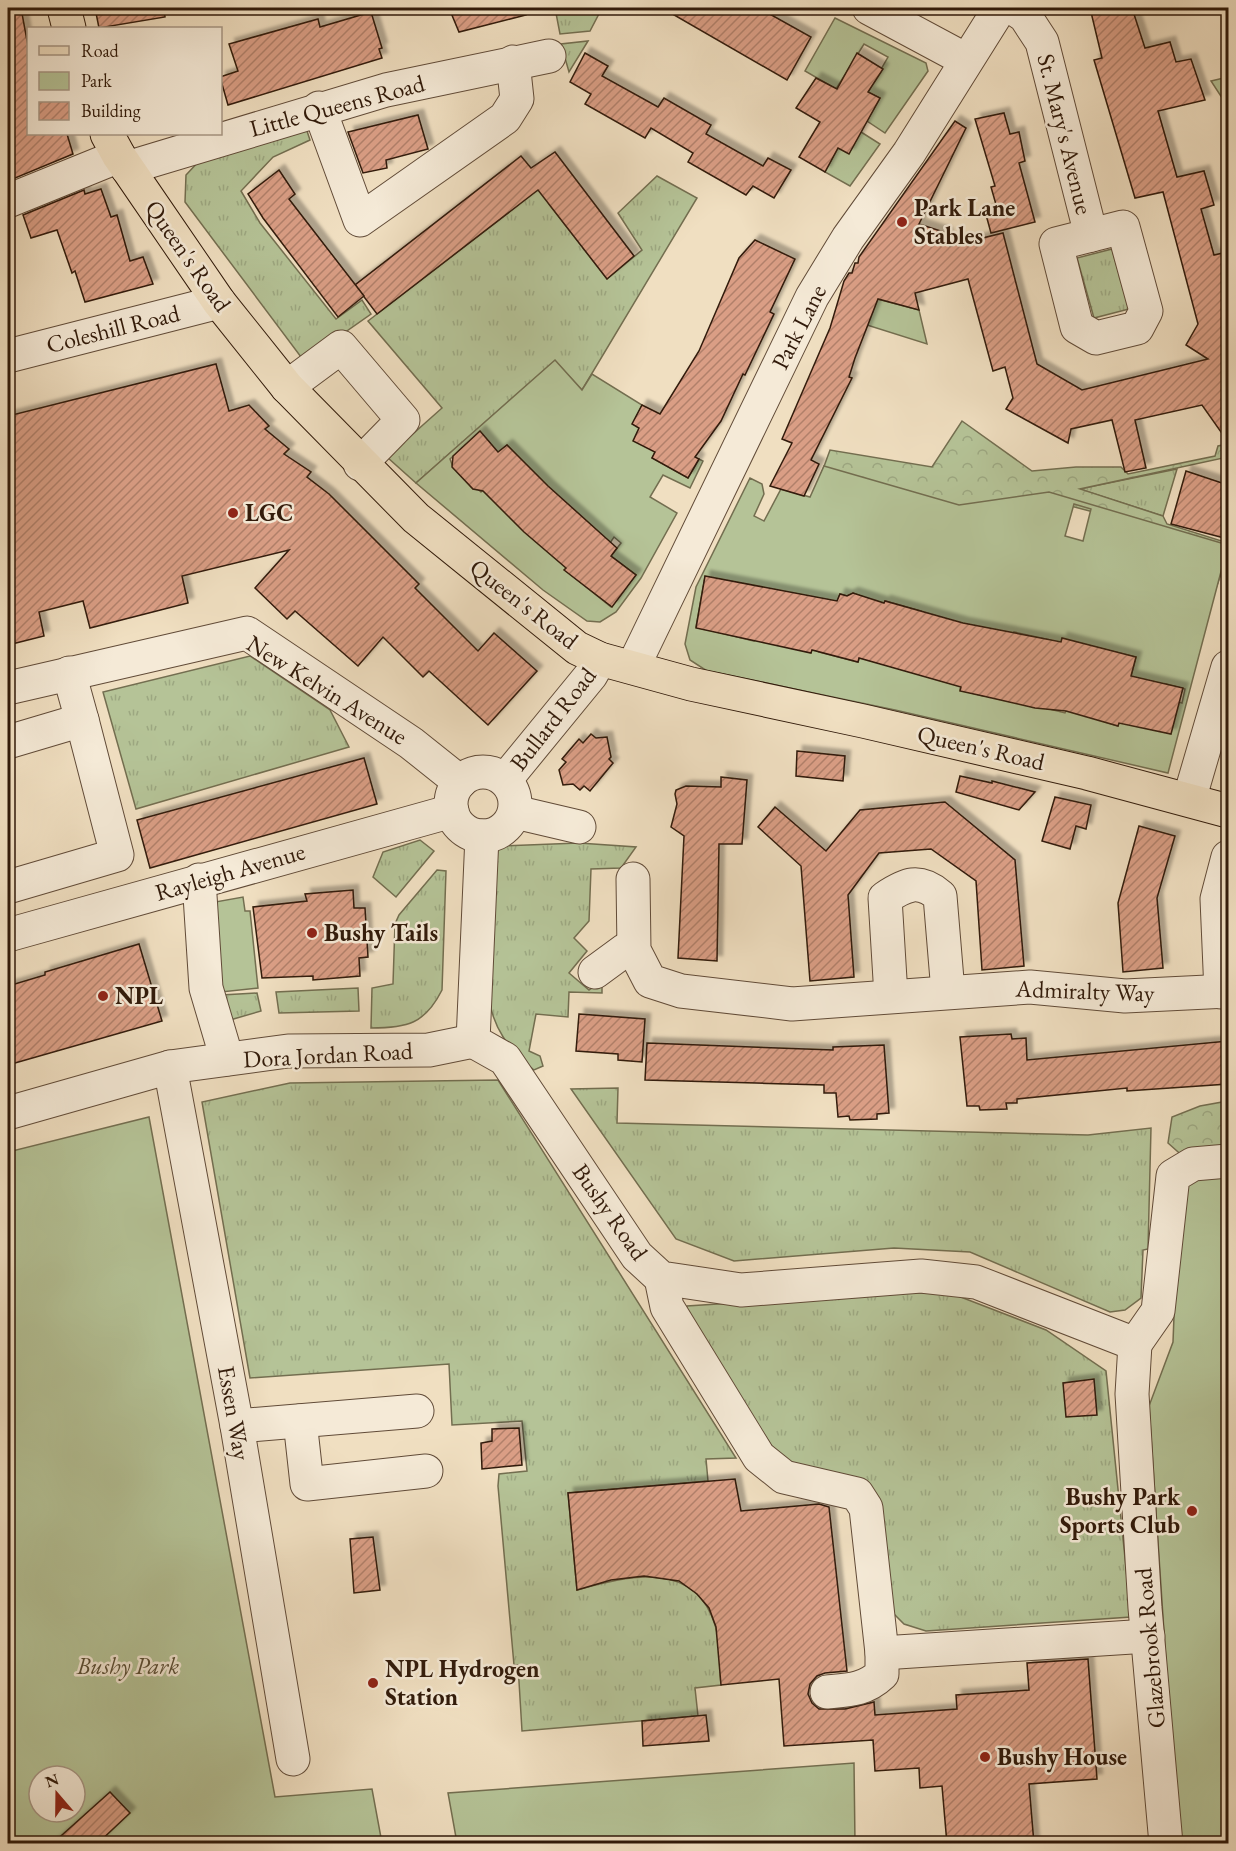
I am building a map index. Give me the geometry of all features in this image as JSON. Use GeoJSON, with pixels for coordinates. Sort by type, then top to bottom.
{"type":"FeatureCollection","features":[{"type":"Feature","properties":{"kind":"main road"},"geometry":{"type":"LineString","coordinates":[[64,8],[69,27]]}},
{"type":"Feature","properties":{"kind":"main road","name":"Queen's Road"},"geometry":{"type":"LineString","coordinates":[[118,152],[219,302],[287,387],[360,464],[416,518],[562,638],[600,658],[691,684],[863,720],[1189,800],[1228,812]]}},
{"type":"Feature","properties":{"kind":"street"},"geometry":{"type":"LineString","coordinates":[[869,8],[966,60]]}},
{"type":"Feature","properties":{"kind":"street","name":"Park Lane"},"geometry":{"type":"LineString","coordinates":[[633,667],[812,297],[848,238],[909,153],[1000,8]]}},
{"type":"Feature","properties":{"kind":"street","name":"St. Mary's Avenue"},"geometry":{"type":"LineString","coordinates":[[1013,8],[1024,16],[1042,42],[1091,235]]}},
{"type":"Feature","properties":{"kind":"street","name":"Little Queens Road"},"geometry":{"type":"LineString","coordinates":[[222,129],[319,108],[386,90],[549,56]]}},
{"type":"Feature","properties":{"kind":"street"},"geometry":{"type":"LineString","coordinates":[[319,108],[360,220],[505,118],[517,99],[513,62]]}},
{"type":"Feature","properties":{"kind":"street","name":"Little Queens Road"},"geometry":{"type":"LineString","coordinates":[[8,201],[118,152],[196,135]]}},
{"type":"Feature","properties":{"kind":"street","name":"Coleshill Road"},"geometry":{"type":"LineString","coordinates":[[8,356],[219,302]]}},
{"type":"Feature","properties":{"kind":"street"},"geometry":{"type":"LineString","coordinates":[[287,387],[341,347],[403,420],[360,464]]}},
{"type":"Feature","properties":{"kind":"street","name":"New Kelvin Avenue"},"geometry":{"type":"LineString","coordinates":[[8,688],[247,633],[411,743],[456,797]]}},
{"type":"Feature","properties":{"kind":"street","name":"Bullard Road"},"geometry":{"type":"LineString","coordinates":[[505,780],[591,675],[600,658]]}},
{"type":"Feature","properties":{"kind":"street"},"geometry":{"type":"LineString","coordinates":[[1189,800],[1228,667]]}},
{"type":"Feature","properties":{"kind":"street"},"geometry":{"type":"LineString","coordinates":[[8,887],[117,855],[69,673]]}},
{"type":"Feature","properties":{"kind":"street"},"geometry":{"type":"LineString","coordinates":[[8,742],[82,720]]}},
{"type":"Feature","properties":{"kind":"street"},"geometry":{"type":"LineString","coordinates":[[482,771],[500,776],[505,780],[516,801],[515,812],[503,830],[482,837],[465,831],[457,824],[456,797],[471,774],[482,771]]}},
{"type":"Feature","properties":{"kind":"street","name":"Rayleigh Avenue"},"geometry":{"type":"LineString","coordinates":[[8,935],[199,880],[456,797]]}},
{"type":"Feature","properties":{"kind":"street"},"geometry":{"type":"LineString","coordinates":[[515,812],[579,827]]}},
{"type":"Feature","properties":{"kind":"street"},"geometry":{"type":"LineString","coordinates":[[473,1041],[482,837]]}},
{"type":"Feature","properties":{"kind":"street","name":"Admiralty Way"},"geometry":{"type":"LineString","coordinates":[[634,937],[650,981],[681,991],[792,1004],[1030,987],[1125,996],[1225,991],[1216,899],[1228,857]]}},
{"type":"Feature","properties":{"kind":"street"},"geometry":{"type":"LineString","coordinates":[[595,972],[626,950],[634,937],[633,879]]}},
{"type":"Feature","properties":{"kind":"street"},"geometry":{"type":"LineString","coordinates":[[199,880],[206,988],[227,1059]]}},
{"type":"Feature","properties":{"kind":"street"},"geometry":{"type":"LineString","coordinates":[[891,996],[885,898],[903,886],[927,886],[940,896],[948,992]]}},
{"type":"Feature","properties":{"kind":"street","name":"Dora Jordan Road"},"geometry":{"type":"LineString","coordinates":[[8,1113],[170,1067],[288,1052],[429,1050],[473,1041]]}},
{"type":"Feature","properties":{"kind":"street","name":"Bushy Road"},"geometry":{"type":"LineString","coordinates":[[473,1041],[505,1059],[523,1082],[637,1256],[661,1278],[741,1290],[921,1276],[976,1281],[1135,1344]]}},
{"type":"Feature","properties":{"kind":"street","name":"Essen Way"},"geometry":{"type":"LineString","coordinates":[[170,1067],[237,1426],[293,1759]]}},
{"type":"Feature","properties":{"kind":"street"},"geometry":{"type":"LineString","coordinates":[[1135,1344],[1158,1311],[1173,1176],[1193,1164],[1228,1161]]}},
{"type":"Feature","properties":{"kind":"street"},"geometry":{"type":"LineString","coordinates":[[661,1278],[667,1307],[759,1457],[784,1477],[857,1494],[866,1508],[882,1653],[882,1674],[875,1681],[860,1689],[827,1692]]}},
{"type":"Feature","properties":{"kind":"street","name":"Glazebrook Road"},"geometry":{"type":"LineString","coordinates":[[1135,1344],[1132,1394],[1148,1636],[1160,1748],[1166,1844]]}},
{"type":"Feature","properties":{"kind":"street"},"geometry":{"type":"LineString","coordinates":[[237,1426],[417,1411]]}},
{"type":"Feature","properties":{"kind":"street"},"geometry":{"type":"LineString","coordinates":[[300,1421],[307,1485],[426,1471]]}},
{"type":"Feature","properties":{"kind":"street"},"geometry":{"type":"LineString","coordinates":[[882,1653],[1148,1636]]}},
{"type":"Feature","properties":{"kind":"green space"},"geometry":{"type":"Polygon","coordinates":[[[555,8],[602,8],[590,31],[560,34],[555,8]]]}},
{"type":"Feature","properties":{"kind":"green space"},"geometry":{"type":"Polygon","coordinates":[[[835,18],[926,63],[928,71],[885,133],[867,121],[880,98],[868,92],[888,57],[864,44],[836,89],[805,71],[835,18]]]}},
{"type":"Feature","properties":{"kind":"green space"},"geometry":{"type":"Polygon","coordinates":[[[588,41],[569,72],[561,44],[588,41]]]}},
{"type":"Feature","properties":{"kind":"green space"},"geometry":{"type":"Polygon","coordinates":[[[1228,77],[1228,107],[1211,81],[1228,77]]]}},
{"type":"Feature","properties":{"kind":"green space"},"geometry":{"type":"Polygon","coordinates":[[[306,128],[310,140],[273,157],[241,191],[260,223],[336,319],[362,300],[371,314],[304,361],[185,202],[186,175],[201,159],[306,128]]]}},
{"type":"Feature","properties":{"kind":"green space"},"geometry":{"type":"Polygon","coordinates":[[[861,132],[880,144],[850,186],[825,172],[838,148],[861,132]]]}},
{"type":"Feature","properties":{"kind":"green space"},"geometry":{"type":"Polygon","coordinates":[[[657,176],[697,198],[582,390],[555,361],[416,483],[387,457],[442,408],[368,321],[518,205],[538,181],[549,204],[607,279],[642,250],[618,213],[657,176]]]}},
{"type":"Feature","properties":{"kind":"green space"},"geometry":{"type":"Polygon","coordinates":[[[1112,249],[1129,309],[1094,318],[1077,258],[1112,249]]]}},
{"type":"Feature","properties":{"kind":"green space"},"geometry":{"type":"Polygon","coordinates":[[[874,298],[919,310],[927,344],[867,325],[874,298]]]}},
{"type":"Feature","properties":{"kind":"green space"},"geometry":{"type":"Polygon","coordinates":[[[555,360],[582,390],[592,374],[642,405],[633,424],[639,428],[655,452],[652,458],[688,478],[699,459],[703,461],[690,488],[663,475],[650,497],[677,513],[641,578],[616,612],[600,622],[587,621],[543,590],[416,483],[555,360]],[[480,432],[450,459],[453,467],[473,489],[481,492],[519,458],[507,445],[495,456],[490,443],[480,432]],[[614,537],[610,543],[588,539],[565,570],[611,607],[636,575],[611,556],[621,543],[614,537]]]}},
{"type":"Feature","properties":{"kind":"green space"},"geometry":{"type":"Polygon","coordinates":[[[962,421],[1032,471],[1076,467],[1121,467],[1128,474],[1215,456],[1218,446],[1228,444],[1228,457],[1080,489],[1163,516],[1167,524],[1228,543],[1228,562],[1225,562],[1213,597],[1105,515],[1040,498],[928,522],[815,491],[830,450],[932,467],[962,421]]]}},
{"type":"Feature","properties":{"kind":"green space"},"geometry":{"type":"Polygon","coordinates":[[[824,466],[959,505],[1049,492],[1228,545],[1168,773],[895,710],[707,671],[690,660],[685,644],[696,587],[750,478],[762,484],[764,494],[754,516],[764,521],[781,489],[810,497],[824,466]],[[1074,504],[1065,536],[1083,541],[1091,509],[1074,504]],[[705,577],[696,627],[754,641],[761,611],[705,577]],[[853,593],[847,596],[840,594],[819,652],[858,662],[873,616],[866,598],[853,593]],[[885,601],[868,660],[906,670],[921,611],[885,601]],[[975,626],[960,690],[983,696],[1050,640],[1014,632],[1010,649],[975,626]],[[1062,639],[1045,708],[1065,713],[1067,709],[1118,726],[1136,657],[1062,639]],[[1166,684],[1179,702],[1182,703],[1185,689],[1166,684]]]}},
{"type":"Feature","properties":{"kind":"green space"},"geometry":{"type":"Polygon","coordinates":[[[1177,469],[1163,516],[1079,489],[1177,469]]]}},
{"type":"Feature","properties":{"kind":"green space"},"geometry":{"type":"Polygon","coordinates":[[[250,656],[330,710],[349,747],[136,809],[103,692],[250,656]]]}},
{"type":"Feature","properties":{"kind":"green space"},"geometry":{"type":"Polygon","coordinates":[[[420,840],[434,851],[396,897],[373,877],[383,852],[420,840]]]}},
{"type":"Feature","properties":{"kind":"green space"},"geometry":{"type":"Polygon","coordinates":[[[579,843],[636,847],[621,868],[591,869],[589,921],[574,938],[587,951],[569,973],[589,990],[602,981],[602,993],[569,992],[568,1017],[536,1014],[529,1051],[540,1056],[543,1066],[534,1070],[509,1046],[498,1028],[490,1007],[488,995],[495,852],[500,846],[579,843]]]}},
{"type":"Feature","properties":{"kind":"green space"},"geometry":{"type":"Polygon","coordinates":[[[437,870],[446,871],[442,990],[429,1010],[414,1022],[395,1027],[371,1028],[372,988],[393,984],[395,924],[399,915],[437,870]]]}},
{"type":"Feature","properties":{"kind":"green space"},"geometry":{"type":"Polygon","coordinates":[[[243,897],[245,911],[250,911],[258,988],[221,992],[215,902],[243,897]]]}},
{"type":"Feature","properties":{"kind":"green space"},"geometry":{"type":"Polygon","coordinates":[[[358,988],[359,1011],[279,1013],[276,992],[358,988]]]}},
{"type":"Feature","properties":{"kind":"green space"},"geometry":{"type":"Polygon","coordinates":[[[257,993],[261,1011],[230,1020],[222,995],[257,993]]]}},
{"type":"Feature","properties":{"kind":"green space"},"geometry":{"type":"Polygon","coordinates":[[[498,1080],[736,1458],[706,1459],[708,1481],[568,1493],[577,1590],[617,1580],[657,1578],[676,1581],[692,1590],[705,1604],[717,1632],[721,1685],[695,1688],[698,1716],[522,1731],[518,1665],[514,1665],[498,1486],[499,1474],[527,1471],[522,1421],[452,1425],[449,1364],[250,1378],[202,1102],[290,1083],[498,1080]]]}},
{"type":"Feature","properties":{"kind":"green space"},"geometry":{"type":"Polygon","coordinates":[[[618,1088],[617,1123],[1088,1135],[1151,1128],[1148,1249],[1143,1250],[1141,1298],[1125,1310],[1110,1312],[970,1252],[894,1248],[734,1261],[676,1239],[571,1089],[618,1088]]]}},
{"type":"Feature","properties":{"kind":"green space"},"geometry":{"type":"Polygon","coordinates":[[[1228,1101],[1228,1154],[1186,1159],[1168,1143],[1172,1117],[1200,1106],[1228,1101]]]}},
{"type":"Feature","properties":{"kind":"green space","name":"Bushy Park"},"geometry":{"type":"Polygon","coordinates":[[[149,1117],[275,1797],[372,1789],[382,1843],[8,1843],[8,1152],[149,1117]]]}},
{"type":"Feature","properties":{"kind":"green space","name":"Bushy Park Sports Club"},"geometry":{"type":"Polygon","coordinates":[[[1228,1169],[1228,1843],[1178,1843],[1149,1406],[1173,1342],[1179,1188],[1199,1171],[1228,1169]]]}},
{"type":"Feature","properties":{"kind":"green space"},"geometry":{"type":"Polygon","coordinates":[[[898,1292],[953,1294],[1046,1330],[1106,1371],[1131,1617],[926,1631],[904,1624],[889,1609],[876,1497],[780,1459],[685,1312],[687,1306],[898,1292]]]}},
{"type":"Feature","properties":{"kind":"green space"},"geometry":{"type":"Polygon","coordinates":[[[854,1763],[855,1843],[457,1843],[448,1793],[854,1763]]]}},
{"type":"Feature","properties":{"kind":"building"},"geometry":{"type":"Polygon","coordinates":[[[8,8],[21,8],[27,41],[27,135],[67,135],[73,154],[8,181],[8,8]]]}},
{"type":"Feature","properties":{"kind":"building"},"geometry":{"type":"Polygon","coordinates":[[[95,8],[164,8],[165,17],[99,27],[95,8]]]}},
{"type":"Feature","properties":{"kind":"building"},"geometry":{"type":"Polygon","coordinates":[[[449,8],[525,8],[526,15],[459,32],[449,8]]]}},
{"type":"Feature","properties":{"kind":"building"},"geometry":{"type":"Polygon","coordinates":[[[662,8],[759,8],[811,37],[787,80],[662,8]]]}},
{"type":"Feature","properties":{"kind":"building"},"geometry":{"type":"Polygon","coordinates":[[[1090,8],[1132,8],[1145,48],[1170,42],[1176,62],[1191,59],[1205,100],[1158,111],[1177,177],[1204,171],[1214,205],[1201,209],[1214,255],[1223,253],[1228,276],[1228,442],[1202,405],[1135,420],[1146,468],[1125,472],[1112,420],[1071,429],[1068,443],[1006,409],[1013,398],[1005,367],[993,371],[968,279],[915,293],[919,310],[878,299],[855,358],[849,377],[852,378],[811,460],[819,464],[804,496],[770,486],[792,443],[782,439],[830,328],[844,281],[849,273],[852,273],[859,257],[955,121],[966,128],[919,224],[947,233],[950,246],[1003,233],[1037,364],[1082,390],[1208,359],[1186,345],[1198,324],[1163,192],[1135,198],[1094,60],[1102,58],[1090,8]]]}},
{"type":"Feature","properties":{"kind":"building"},"geometry":{"type":"Polygon","coordinates":[[[371,12],[382,48],[379,49],[382,58],[228,105],[222,76],[238,71],[229,44],[318,19],[320,27],[371,12]]]}},
{"type":"Feature","properties":{"kind":"building"},"geometry":{"type":"Polygon","coordinates":[[[585,53],[608,66],[602,76],[658,107],[664,98],[711,125],[706,134],[763,166],[768,158],[791,170],[774,198],[753,186],[746,195],[688,162],[693,153],[651,128],[645,138],[585,104],[591,94],[570,82],[585,53]]]}},
{"type":"Feature","properties":{"kind":"building"},"geometry":{"type":"Polygon","coordinates":[[[857,53],[883,69],[868,92],[880,98],[849,154],[838,148],[825,172],[799,157],[820,122],[796,108],[816,78],[837,89],[857,53]]]}},
{"type":"Feature","properties":{"kind":"building"},"geometry":{"type":"Polygon","coordinates":[[[1004,113],[1010,134],[1019,132],[1025,161],[1019,163],[1035,222],[991,233],[985,211],[997,208],[991,187],[995,186],[975,119],[1004,113]]]}},
{"type":"Feature","properties":{"kind":"building"},"geometry":{"type":"Polygon","coordinates":[[[418,115],[428,149],[386,160],[387,168],[363,173],[348,132],[418,115]]]}},
{"type":"Feature","properties":{"kind":"building"},"geometry":{"type":"Polygon","coordinates":[[[555,152],[634,256],[607,279],[538,190],[377,314],[355,285],[521,156],[531,168],[555,152]]]}},
{"type":"Feature","properties":{"kind":"building"},"geometry":{"type":"Polygon","coordinates":[[[279,170],[295,194],[289,199],[364,296],[338,317],[263,218],[248,194],[279,170]]]}},
{"type":"Feature","properties":{"kind":"building"},"geometry":{"type":"Polygon","coordinates":[[[101,189],[111,217],[117,215],[130,261],[143,257],[153,284],[85,302],[75,271],[72,273],[57,230],[31,238],[23,215],[84,190],[85,194],[101,189]]]}},
{"type":"Feature","properties":{"kind":"building"},"geometry":{"type":"Polygon","coordinates":[[[755,240],[795,259],[770,312],[774,314],[745,375],[743,374],[721,421],[695,457],[699,459],[688,478],[652,458],[655,452],[633,441],[639,428],[632,424],[642,405],[660,414],[699,351],[739,258],[755,240]]]}},
{"type":"Feature","properties":{"kind":"building","name":"LGC"},"geometry":{"type":"Polygon","coordinates":[[[216,364],[229,411],[249,405],[269,426],[265,429],[289,449],[284,454],[311,472],[307,477],[329,494],[419,584],[415,588],[478,651],[494,633],[537,671],[488,725],[429,671],[423,677],[383,637],[358,666],[295,611],[287,619],[255,588],[289,550],[182,576],[188,603],[90,628],[83,601],[39,612],[44,636],[8,645],[8,416],[216,364]]]}},
{"type":"Feature","properties":{"kind":"building"},"geometry":{"type":"Polygon","coordinates":[[[480,431],[498,452],[507,445],[548,486],[617,548],[611,556],[636,575],[612,607],[564,570],[566,568],[524,532],[483,491],[473,489],[452,467],[453,456],[480,431]]]}},
{"type":"Feature","properties":{"kind":"building"},"geometry":{"type":"Polygon","coordinates":[[[1186,471],[1228,485],[1228,539],[1171,524],[1186,471]]]}},
{"type":"Feature","properties":{"kind":"building"},"geometry":{"type":"Polygon","coordinates":[[[705,576],[837,601],[840,594],[847,596],[853,593],[963,623],[1061,642],[1062,638],[1136,657],[1131,676],[1183,688],[1171,734],[1119,723],[1118,726],[1066,711],[1035,708],[960,691],[961,687],[859,658],[858,662],[812,650],[811,653],[696,628],[705,576]]]}},
{"type":"Feature","properties":{"kind":"building"},"geometry":{"type":"Polygon","coordinates":[[[591,734],[596,738],[607,737],[611,757],[609,759],[613,763],[590,791],[584,786],[580,790],[573,784],[563,785],[559,770],[566,762],[562,759],[579,739],[583,743],[591,734]]]}},
{"type":"Feature","properties":{"kind":"building"},"geometry":{"type":"Polygon","coordinates":[[[797,751],[845,756],[843,781],[796,776],[797,751]]]}},
{"type":"Feature","properties":{"kind":"building"},"geometry":{"type":"Polygon","coordinates":[[[364,758],[377,804],[150,868],[137,820],[364,758]]]}},
{"type":"Feature","properties":{"kind":"building"},"geometry":{"type":"Polygon","coordinates":[[[960,776],[1035,792],[1019,810],[956,792],[960,776]]]}},
{"type":"Feature","properties":{"kind":"building"},"geometry":{"type":"Polygon","coordinates":[[[721,777],[747,780],[742,844],[719,844],[717,961],[678,958],[684,836],[671,827],[677,804],[675,794],[676,790],[686,786],[721,787],[721,777]]]}},
{"type":"Feature","properties":{"kind":"building"},"geometry":{"type":"Polygon","coordinates":[[[1055,797],[1091,805],[1086,829],[1076,826],[1070,849],[1042,841],[1055,797]]]}},
{"type":"Feature","properties":{"kind":"building"},"geometry":{"type":"Polygon","coordinates":[[[945,802],[1015,860],[1024,966],[982,970],[976,881],[931,849],[879,853],[848,895],[854,977],[810,981],[801,866],[758,827],[775,807],[826,851],[860,810],[945,802]]]}},
{"type":"Feature","properties":{"kind":"building"},"geometry":{"type":"Polygon","coordinates":[[[1139,826],[1175,836],[1157,898],[1163,968],[1123,972],[1118,903],[1139,826]]]}},
{"type":"Feature","properties":{"kind":"building","name":"Bushy Tails"},"geometry":{"type":"Polygon","coordinates":[[[353,890],[354,908],[365,908],[368,957],[359,958],[360,976],[313,980],[313,976],[262,978],[253,907],[307,901],[305,894],[353,890]]]}},
{"type":"Feature","properties":{"kind":"building","name":"NPL"},"geometry":{"type":"Polygon","coordinates":[[[139,944],[162,1021],[8,1065],[8,986],[45,975],[45,972],[139,944]]]}},
{"type":"Feature","properties":{"kind":"building"},"geometry":{"type":"Polygon","coordinates":[[[579,1014],[645,1019],[642,1062],[618,1060],[618,1054],[576,1051],[579,1014]]]}},
{"type":"Feature","properties":{"kind":"building"},"geometry":{"type":"Polygon","coordinates":[[[1011,1034],[1012,1039],[1026,1038],[1027,1060],[1228,1041],[1228,1084],[1127,1091],[1127,1088],[1017,1099],[1017,1103],[1006,1103],[1007,1109],[980,1110],[979,1106],[967,1106],[960,1037],[1011,1034]]]}},
{"type":"Feature","properties":{"kind":"building"},"geometry":{"type":"Polygon","coordinates":[[[647,1043],[833,1050],[833,1047],[884,1045],[889,1113],[877,1114],[877,1119],[850,1120],[849,1116],[838,1117],[836,1093],[824,1093],[824,1085],[645,1080],[647,1043]]]}},
{"type":"Feature","properties":{"kind":"building"},"geometry":{"type":"Polygon","coordinates":[[[1094,1379],[1097,1415],[1066,1417],[1063,1383],[1094,1379]]]}},
{"type":"Feature","properties":{"kind":"building"},"geometry":{"type":"Polygon","coordinates":[[[519,1428],[522,1465],[482,1469],[481,1443],[492,1441],[492,1429],[519,1428]]]}},
{"type":"Feature","properties":{"kind":"building"},"geometry":{"type":"Polygon","coordinates":[[[735,1479],[741,1511],[819,1504],[829,1507],[847,1671],[825,1673],[817,1676],[810,1684],[808,1694],[812,1703],[819,1709],[845,1709],[874,1702],[875,1715],[957,1709],[956,1695],[1029,1690],[1027,1663],[1088,1659],[1097,1779],[1029,1784],[1034,1844],[947,1844],[942,1786],[920,1788],[919,1768],[875,1771],[873,1740],[784,1746],[779,1679],[721,1685],[716,1627],[709,1608],[697,1594],[679,1581],[644,1576],[611,1580],[577,1590],[568,1493],[735,1479]]]}},
{"type":"Feature","properties":{"kind":"building"},"geometry":{"type":"Polygon","coordinates":[[[373,1537],[380,1590],[354,1593],[350,1539],[373,1537]]]}},
{"type":"Feature","properties":{"kind":"building"},"geometry":{"type":"Polygon","coordinates":[[[706,1715],[709,1741],[643,1746],[642,1721],[706,1715]]]}},
{"type":"Feature","properties":{"kind":"building"},"geometry":{"type":"Polygon","coordinates":[[[110,1792],[130,1813],[97,1844],[52,1844],[74,1824],[87,1824],[87,1813],[110,1792]]]}},
{"type":"Feature","properties":{"kind":"place","name":"Park Lane Stables"},"geometry":{"type":"Point","coordinates":[902,222]}},
{"type":"Feature","properties":{"kind":"place","name":"LGC"},"geometry":{"type":"Point","coordinates":[233,513]}},
{"type":"Feature","properties":{"kind":"place","name":"Bushy Tails"},"geometry":{"type":"Point","coordinates":[312,933]}},
{"type":"Feature","properties":{"kind":"place","name":"NPL"},"geometry":{"type":"Point","coordinates":[103,996]}},
{"type":"Feature","properties":{"kind":"place","name":"Bushy Park Sports Club"},"geometry":{"type":"Point","coordinates":[1192,1511]}},
{"type":"Feature","properties":{"kind":"place","name":"NPL Hydrogen Station"},"geometry":{"type":"Point","coordinates":[373,1683]}},
{"type":"Feature","properties":{"kind":"place","name":"Bushy House"},"geometry":{"type":"Point","coordinates":[985,1757]}}]}
